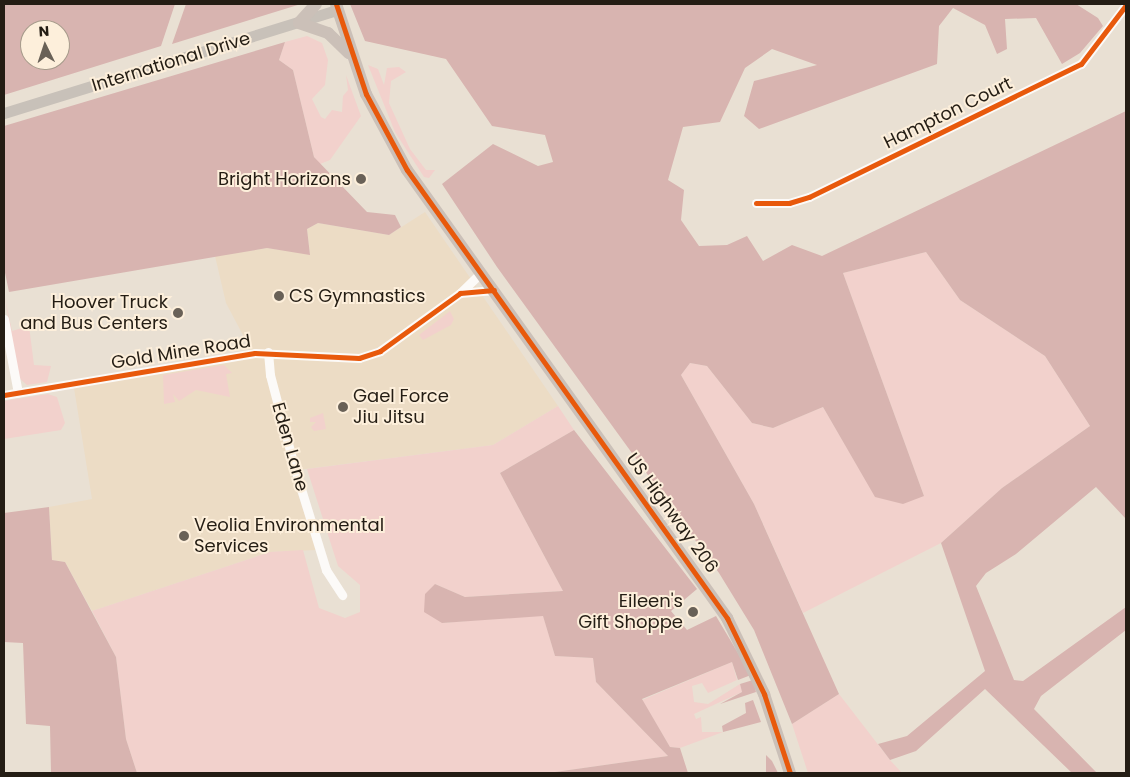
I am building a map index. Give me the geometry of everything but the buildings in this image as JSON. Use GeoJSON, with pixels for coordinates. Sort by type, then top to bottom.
{"type":"FeatureCollection","features":[{"type":"Feature","properties":{"kind":"highway"},"geometry":{"type":"LineString","coordinates":[[316,4],[299,23],[328,33],[351,55]]}},
{"type":"Feature","properties":{"kind":"highway","name":"US Highway 206"},"geometry":{"type":"LineString","coordinates":[[336,7],[351,55],[391,144],[481,273],[718,603],[764,694],[790,773]]}},
{"type":"Feature","properties":{"kind":"main road","name":"International Drive"},"geometry":{"type":"LineString","coordinates":[[4,113],[299,23],[336,7]]}},
{"type":"Feature","properties":{"kind":"street","name":"Hampton Court"},"geometry":{"type":"LineString","coordinates":[[756,203],[809,197],[1081,64],[1126,5]]}},
{"type":"Feature","properties":{"kind":"street","name":"Gold Mine Road"},"geometry":{"type":"LineString","coordinates":[[4,395],[268,352],[340,360],[367,356],[460,293],[481,273]]}},
{"type":"Feature","properties":{"kind":"street","name":"Gold Mine Road"},"geometry":{"type":"LineString","coordinates":[[460,293],[494,290]]}},
{"type":"Feature","properties":{"kind":"street"},"geometry":{"type":"LineString","coordinates":[[4,319],[18,393]]}},
{"type":"Feature","properties":{"kind":"street","name":"Eden Lane"},"geometry":{"type":"LineString","coordinates":[[268,352],[270,374],[294,466],[326,570],[342,595]]}},
{"type":"Feature","properties":{"kind":"shaded area"},"geometry":{"type":"Polygon","coordinates":[[[4,4],[175,4],[161,46],[4,95],[4,4]]]}},
{"type":"Feature","properties":{"kind":"shaded area"},"geometry":{"type":"Polygon","coordinates":[[[186,4],[301,4],[172,44],[186,4]]]}},
{"type":"Feature","properties":{"kind":"shaded area"},"geometry":{"type":"Polygon","coordinates":[[[350,4],[1076,4],[1098,18],[1103,26],[1080,53],[1062,64],[1036,18],[1005,19],[1007,49],[997,54],[985,25],[953,8],[939,26],[937,64],[759,129],[744,116],[754,81],[817,65],[772,49],[745,68],[720,122],[683,127],[668,180],[684,190],[681,220],[699,246],[727,245],[747,236],[763,261],[792,245],[822,256],[1126,111],[1126,519],[1096,487],[1016,554],[986,573],[976,586],[1014,680],[1023,681],[1126,607],[1126,630],[1041,696],[1034,709],[1097,773],[1072,773],[985,689],[916,751],[890,760],[878,744],[907,736],[985,671],[941,543],[1002,488],[1090,426],[1045,356],[960,300],[926,252],[843,273],[924,496],[903,504],[875,497],[823,407],[773,428],[752,423],[707,366],[690,363],[681,375],[754,504],[839,694],[792,724],[754,630],[719,573],[497,267],[442,184],[493,144],[538,166],[553,162],[545,135],[492,126],[446,59],[365,41],[350,4]]]}},
{"type":"Feature","properties":{"kind":"shaded area"},"geometry":{"type":"Polygon","coordinates":[[[307,36],[322,43],[328,60],[325,85],[312,99],[321,117],[325,119],[332,110],[342,112],[343,96],[348,90],[346,75],[361,116],[330,160],[320,164],[314,157],[293,70],[279,60],[285,42],[307,36]]]}},
{"type":"Feature","properties":{"kind":"shaded area"},"geometry":{"type":"Polygon","coordinates":[[[285,42],[279,60],[293,70],[314,157],[367,212],[395,215],[401,227],[389,235],[318,223],[307,229],[310,255],[267,248],[9,292],[4,268],[4,126],[285,42]]]}},
{"type":"Feature","properties":{"kind":"shaded area"},"geometry":{"type":"Polygon","coordinates":[[[368,65],[378,69],[384,85],[387,68],[399,67],[406,72],[391,81],[389,103],[410,149],[426,170],[435,170],[429,178],[424,177],[395,132],[368,65]]]}},
{"type":"Feature","properties":{"kind":"shaded area"},"geometry":{"type":"Polygon","coordinates":[[[425,212],[558,406],[493,445],[290,471],[317,550],[270,552],[92,611],[65,562],[52,560],[49,507],[92,499],[74,388],[254,356],[226,303],[215,256],[267,248],[310,254],[307,229],[318,223],[389,235],[425,212]]]}},
{"type":"Feature","properties":{"kind":"shaded area"},"geometry":{"type":"Polygon","coordinates":[[[926,252],[960,300],[1045,356],[1090,426],[1002,488],[941,543],[803,613],[754,504],[681,375],[690,363],[707,366],[752,423],[773,428],[823,407],[875,496],[924,496],[843,273],[926,252]]]}},
{"type":"Feature","properties":{"kind":"shaded area"},"geometry":{"type":"Polygon","coordinates":[[[4,293],[12,331],[29,326],[34,365],[51,366],[47,382],[27,385],[19,378],[4,293]]]}},
{"type":"Feature","properties":{"kind":"shaded area"},"geometry":{"type":"Polygon","coordinates":[[[450,311],[454,319],[451,325],[423,340],[419,335],[450,311]]]}},
{"type":"Feature","properties":{"kind":"shaded area"},"geometry":{"type":"Polygon","coordinates":[[[224,365],[232,373],[226,374],[230,397],[196,390],[179,401],[173,394],[175,402],[164,404],[163,375],[224,365]]]}},
{"type":"Feature","properties":{"kind":"shaded area"},"geometry":{"type":"Polygon","coordinates":[[[48,394],[57,397],[65,423],[61,430],[4,439],[4,401],[48,394]]]}},
{"type":"Feature","properties":{"kind":"shaded area"},"geometry":{"type":"Polygon","coordinates":[[[558,406],[574,430],[500,473],[563,591],[465,597],[435,584],[442,623],[543,615],[555,656],[593,658],[596,682],[668,756],[548,773],[137,773],[126,739],[116,657],[92,611],[270,552],[303,550],[319,608],[345,618],[360,612],[360,585],[338,566],[307,469],[493,445],[558,406]]]}},
{"type":"Feature","properties":{"kind":"shaded area"},"geometry":{"type":"Polygon","coordinates":[[[323,413],[326,429],[314,431],[311,427],[316,422],[310,422],[310,418],[323,413]]]}},
{"type":"Feature","properties":{"kind":"shaded area"},"geometry":{"type":"Polygon","coordinates":[[[574,430],[697,589],[671,611],[687,630],[716,616],[751,675],[738,680],[732,662],[642,699],[670,747],[680,748],[688,773],[548,773],[668,756],[596,682],[593,658],[555,656],[543,616],[442,623],[424,612],[425,594],[435,584],[465,597],[563,591],[500,473],[574,430]]]}},
{"type":"Feature","properties":{"kind":"shaded area"},"geometry":{"type":"Polygon","coordinates":[[[49,507],[52,560],[65,562],[116,657],[126,739],[137,773],[51,773],[50,726],[26,724],[23,643],[4,642],[4,513],[49,507]]]}},
{"type":"Feature","properties":{"kind":"shaded area"},"geometry":{"type":"Polygon","coordinates":[[[732,662],[737,680],[708,693],[702,683],[692,686],[694,702],[708,704],[740,684],[742,692],[694,714],[696,719],[701,717],[702,732],[723,732],[680,748],[670,747],[642,700],[732,662]]]}},
{"type":"Feature","properties":{"kind":"shaded area"},"geometry":{"type":"Polygon","coordinates":[[[753,680],[756,692],[720,704],[742,692],[740,684],[753,680]]]}},
{"type":"Feature","properties":{"kind":"shaded area"},"geometry":{"type":"Polygon","coordinates":[[[839,694],[902,773],[808,773],[792,724],[839,694]]]}},
{"type":"Feature","properties":{"kind":"shaded area"},"geometry":{"type":"Polygon","coordinates":[[[753,700],[761,722],[723,732],[722,726],[746,713],[745,703],[753,700]]]}},
{"type":"Feature","properties":{"kind":"shaded area"},"geometry":{"type":"Polygon","coordinates":[[[766,755],[772,761],[778,773],[766,773],[766,755]]]}},
{"type":"Feature","properties":{"kind":"cycle path"},"geometry":{"type":"LineString","coordinates":[[336,4],[366,94],[407,170],[727,618],[764,694],[790,773]]}},
{"type":"Feature","properties":{"kind":"cycle path"},"geometry":{"type":"LineString","coordinates":[[756,203],[789,203],[809,197],[1081,64],[1126,5]]}},
{"type":"Feature","properties":{"kind":"cycle path"},"geometry":{"type":"LineString","coordinates":[[4,395],[255,353],[359,358],[380,351],[460,293],[494,290]]}},
{"type":"Feature","properties":{"kind":"place","name":"Bright Horizons"},"geometry":{"type":"Point","coordinates":[361,179]}},
{"type":"Feature","properties":{"kind":"place","name":"CS Gymnastics"},"geometry":{"type":"Point","coordinates":[279,296]}},
{"type":"Feature","properties":{"kind":"place","name":"Hoover Truck and Bus Centers"},"geometry":{"type":"Point","coordinates":[178,313]}},
{"type":"Feature","properties":{"kind":"place","name":"Gael Force Jiu Jitsu"},"geometry":{"type":"Point","coordinates":[343,407]}},
{"type":"Feature","properties":{"kind":"place","name":"Veolia Environmental Services"},"geometry":{"type":"Point","coordinates":[184,536]}},
{"type":"Feature","properties":{"kind":"place","name":"Eileen's Gift Shoppe"},"geometry":{"type":"Point","coordinates":[693,612]}}]}
